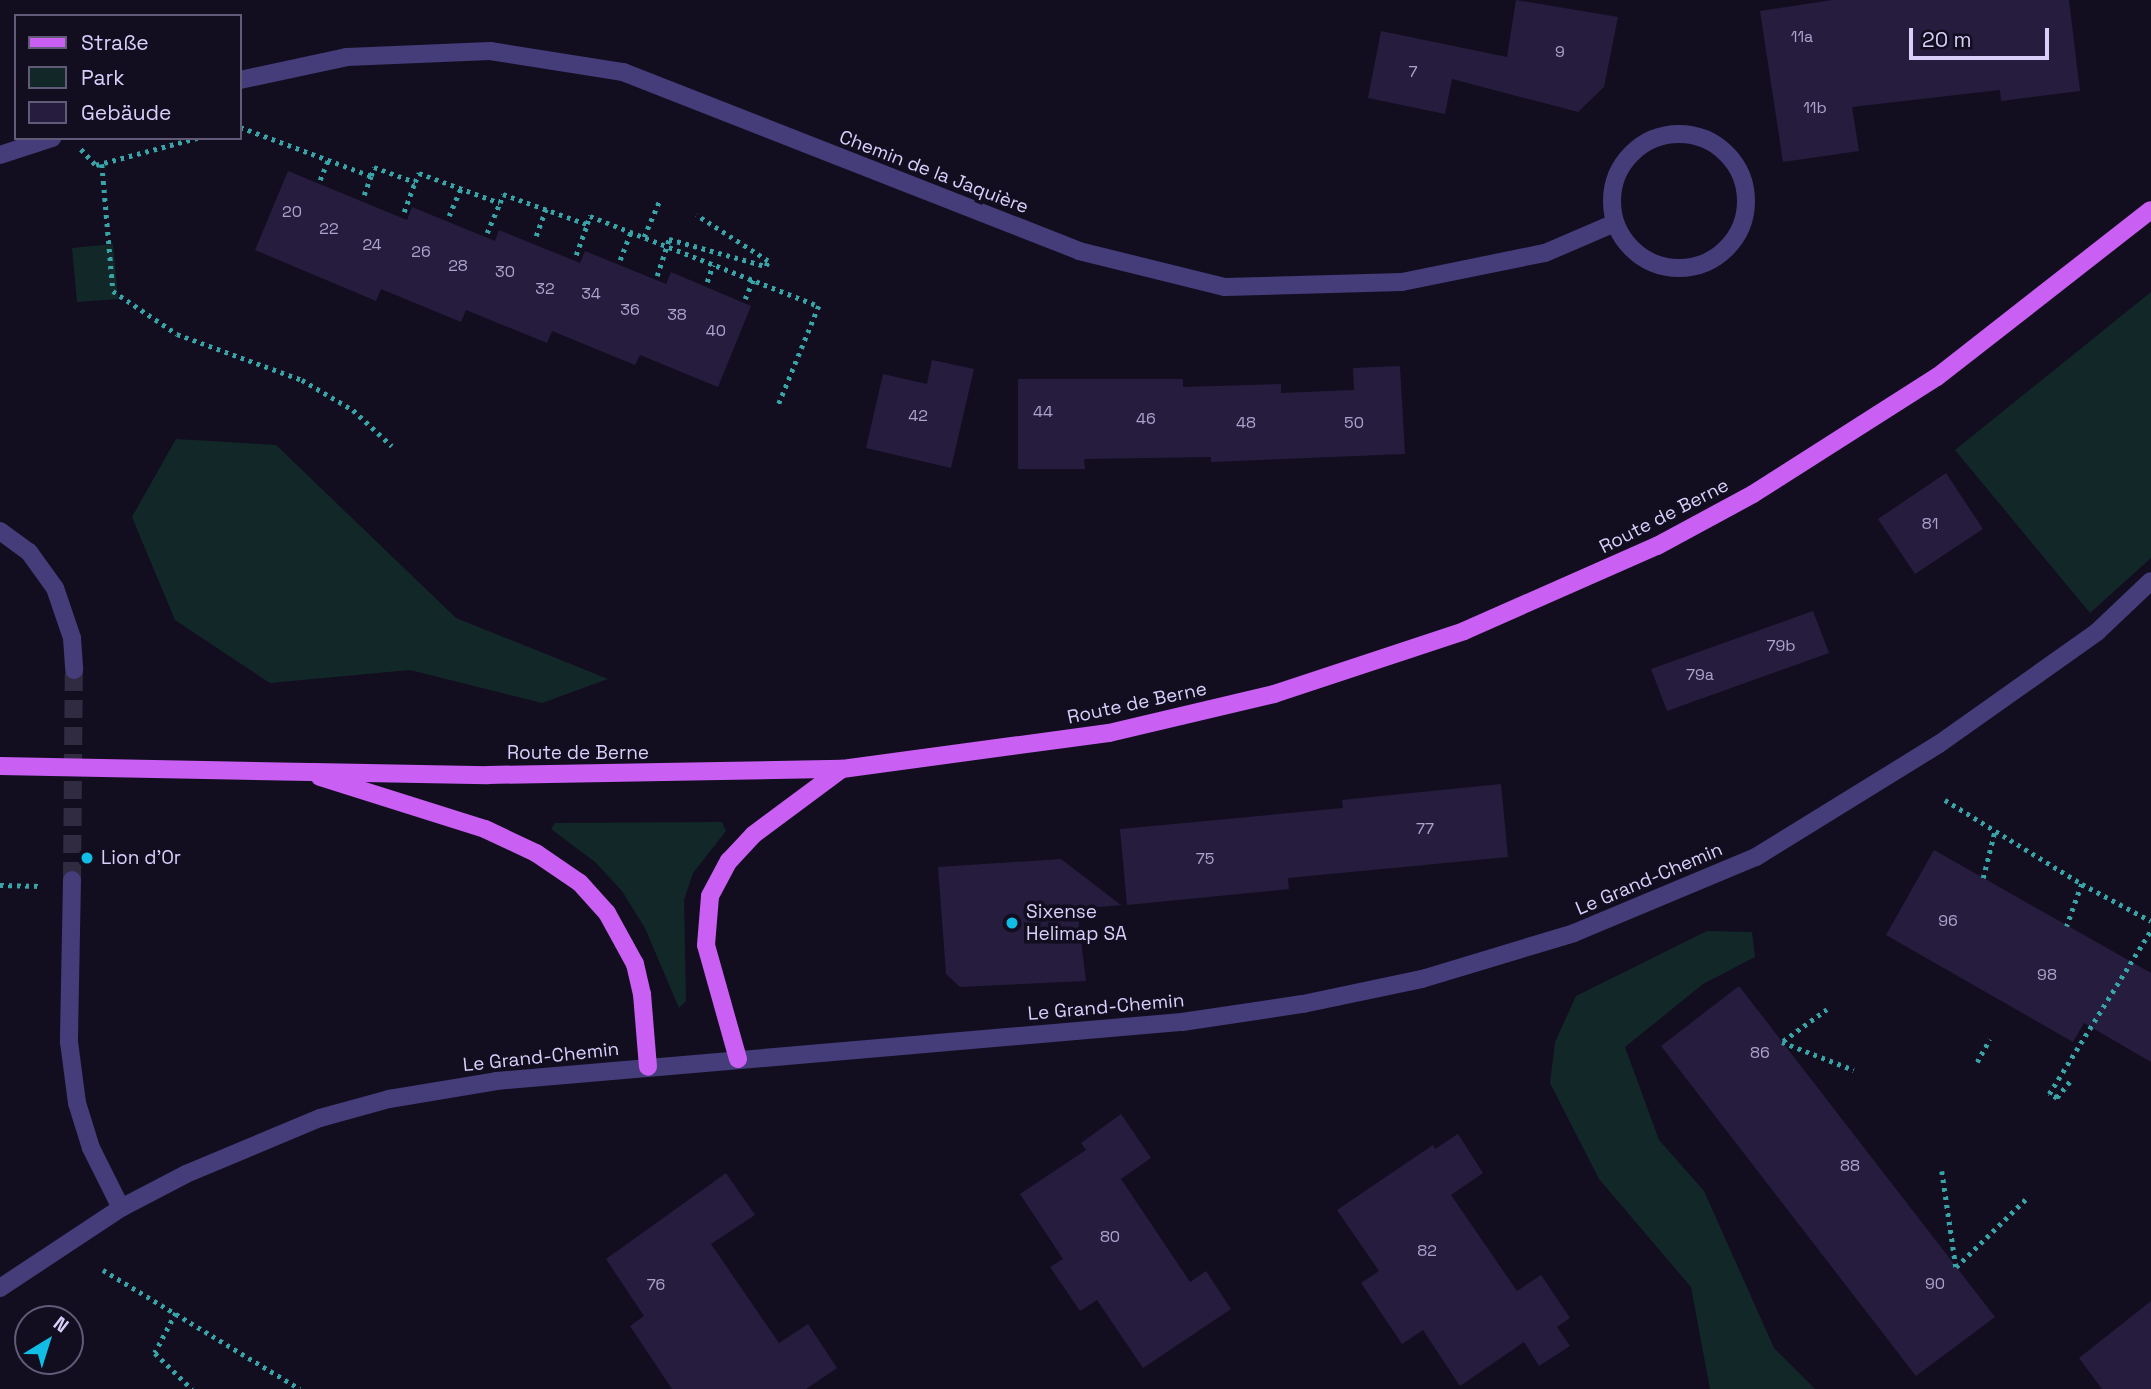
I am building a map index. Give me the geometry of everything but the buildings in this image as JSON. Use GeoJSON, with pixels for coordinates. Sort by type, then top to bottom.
{"type":"FeatureCollection","features":[{"type":"Feature","properties":{"kind":"main road","name":"Route de Berne"},"geometry":{"type":"LineString","coordinates":[[0,766],[598,775],[842,769],[1109,733],[1262,697],[1373,664],[1562,590],[1681,533],[1847,438],[1971,352],[2151,210]]}},
{"type":"Feature","properties":{"kind":"main road"},"geometry":{"type":"LineString","coordinates":[[738,1059],[706,945],[710,896],[729,861],[752,835],[842,769]]}},
{"type":"Feature","properties":{"kind":"main road"},"geometry":{"type":"LineString","coordinates":[[300,771],[485,829],[536,853],[580,883],[607,913],[635,964],[642,993],[648,1068]]}},
{"type":"Feature","properties":{"kind":"street","name":"Chemin de la Jaquière"},"geometry":{"type":"LineString","coordinates":[[242,80],[347,57],[490,51],[623,72],[1079,251],[1225,287],[1402,282],[1545,253],[1615,223]]}},
{"type":"Feature","properties":{"kind":"street"},"geometry":{"type":"LineString","coordinates":[[1667,135],[1690,135],[1712,142],[1730,157],[1742,176],[1744,220],[1735,240],[1702,265],[1660,266],[1640,257],[1615,223],[1614,189],[1628,158],[1645,143],[1667,135]]}},
{"type":"Feature","properties":{"kind":"street"},"geometry":{"type":"LineString","coordinates":[[0,155],[46,140]]}},
{"type":"Feature","properties":{"kind":"street"},"geometry":{"type":"LineString","coordinates":[[0,531],[29,552],[55,588],[72,638],[74,670]]}},
{"type":"Feature","properties":{"kind":"street","name":"Le Grand-Chemin"},"geometry":{"type":"LineString","coordinates":[[0,1288],[121,1209],[254,1143],[389,1099],[496,1081],[1182,1022],[1303,1004],[1422,979],[1574,933],[1677,892],[1779,843],[1939,744],[2097,632],[2151,580]]}},
{"type":"Feature","properties":{"kind":"street"},"geometry":{"type":"LineString","coordinates":[[72,880],[69,1042],[76,1103],[96,1159],[121,1209]]}},
{"type":"Feature","properties":{"kind":"path"},"geometry":{"type":"LineString","coordinates":[[242,128],[371,176]]}},
{"type":"Feature","properties":{"kind":"path"},"geometry":{"type":"LineString","coordinates":[[79,147],[96,165],[190,140]]}},
{"type":"Feature","properties":{"kind":"path"},"geometry":{"type":"LineString","coordinates":[[320,180],[328,160]]}},
{"type":"Feature","properties":{"kind":"path"},"geometry":{"type":"LineString","coordinates":[[102,164],[113,291],[177,334],[302,380],[352,410],[392,446]]}},
{"type":"Feature","properties":{"kind":"path"},"geometry":{"type":"LineString","coordinates":[[364,195],[374,167],[415,182]]}},
{"type":"Feature","properties":{"kind":"path"},"geometry":{"type":"LineString","coordinates":[[404,212],[419,173],[500,203]]}},
{"type":"Feature","properties":{"kind":"path"},"geometry":{"type":"LineString","coordinates":[[449,216],[461,188]]}},
{"type":"Feature","properties":{"kind":"path"},"geometry":{"type":"LineString","coordinates":[[487,233],[503,194],[587,225]]}},
{"type":"Feature","properties":{"kind":"path"},"geometry":{"type":"LineString","coordinates":[[644,237],[659,202]]}},
{"type":"Feature","properties":{"kind":"path"},"geometry":{"type":"LineString","coordinates":[[536,236],[546,209]]}},
{"type":"Feature","properties":{"kind":"path"},"geometry":{"type":"LineString","coordinates":[[657,276],[669,239],[766,266],[768,261],[695,215]]}},
{"type":"Feature","properties":{"kind":"path"},"geometry":{"type":"LineString","coordinates":[[576,255],[590,216],[819,306],[778,406]]}},
{"type":"Feature","properties":{"kind":"path"},"geometry":{"type":"LineString","coordinates":[[620,260],[632,232]]}},
{"type":"Feature","properties":{"kind":"path"},"geometry":{"type":"LineString","coordinates":[[707,282],[713,265]]}},
{"type":"Feature","properties":{"kind":"path"},"geometry":{"type":"LineString","coordinates":[[745,299],[753,280]]}},
{"type":"Feature","properties":{"kind":"path"},"geometry":{"type":"LineString","coordinates":[[1945,800],[2082,884],[2151,921]]}},
{"type":"Feature","properties":{"kind":"path"},"geometry":{"type":"LineString","coordinates":[[1983,878],[1995,831]]}},
{"type":"Feature","properties":{"kind":"path"},"geometry":{"type":"LineString","coordinates":[[2067,926],[2082,884]]}},
{"type":"Feature","properties":{"kind":"path"},"geometry":{"type":"LineString","coordinates":[[0,885],[45,886]]}},
{"type":"Feature","properties":{"kind":"path"},"geometry":{"type":"LineString","coordinates":[[2070,1082],[2057,1098],[2049,1094],[2151,930]]}},
{"type":"Feature","properties":{"kind":"path"},"geometry":{"type":"LineString","coordinates":[[1827,1009],[1783,1042],[1854,1070]]}},
{"type":"Feature","properties":{"kind":"path"},"geometry":{"type":"LineString","coordinates":[[1977,1062],[1990,1039]]}},
{"type":"Feature","properties":{"kind":"path"},"geometry":{"type":"LineString","coordinates":[[1942,1171],[1956,1267],[2027,1198]]}},
{"type":"Feature","properties":{"kind":"path"},"geometry":{"type":"LineString","coordinates":[[103,1270],[300,1389]]}},
{"type":"Feature","properties":{"kind":"path"},"geometry":{"type":"LineString","coordinates":[[176,1313],[156,1353],[192,1389]]}},
{"type":"Feature","properties":{"kind":"path"},"geometry":{"type":"LineString","coordinates":[[287,1389],[291,1384]]}},
{"type":"Feature","properties":{"kind":"green space"},"geometry":{"type":"Polygon","coordinates":[[[113,244],[118,299],[77,302],[72,248],[113,244]]]}},
{"type":"Feature","properties":{"kind":"green space"},"geometry":{"type":"Polygon","coordinates":[[[2151,292],[2151,558],[2090,613],[1955,450],[2151,292]]]}},
{"type":"Feature","properties":{"kind":"green space"},"geometry":{"type":"Polygon","coordinates":[[[176,439],[276,445],[456,618],[608,679],[542,703],[410,670],[270,683],[175,620],[132,517],[176,439]]]}},
{"type":"Feature","properties":{"kind":"green space"},"geometry":{"type":"Polygon","coordinates":[[[722,822],[726,831],[693,873],[684,900],[686,1001],[679,1008],[645,928],[622,891],[595,862],[551,829],[555,823],[722,822]]]}},
{"type":"Feature","properties":{"kind":"green space"},"geometry":{"type":"Polygon","coordinates":[[[1707,931],[1752,932],[1755,957],[1703,984],[1625,1047],[1659,1140],[1704,1191],[1774,1348],[1815,1389],[1710,1389],[1691,1287],[1599,1179],[1550,1083],[1555,1042],[1576,996],[1707,931]]]}},
{"type":"Feature","properties":{"kind":"tunnel"},"geometry":{"type":"LineString","coordinates":[[72,880],[74,670]]}},
{"type":"Feature","properties":{"kind":"place","name":"Lion d'Or"},"geometry":{"type":"Point","coordinates":[87,858]}},
{"type":"Feature","properties":{"kind":"place","name":"Sixense Helimap SA"},"geometry":{"type":"Point","coordinates":[1012,923]}}]}
